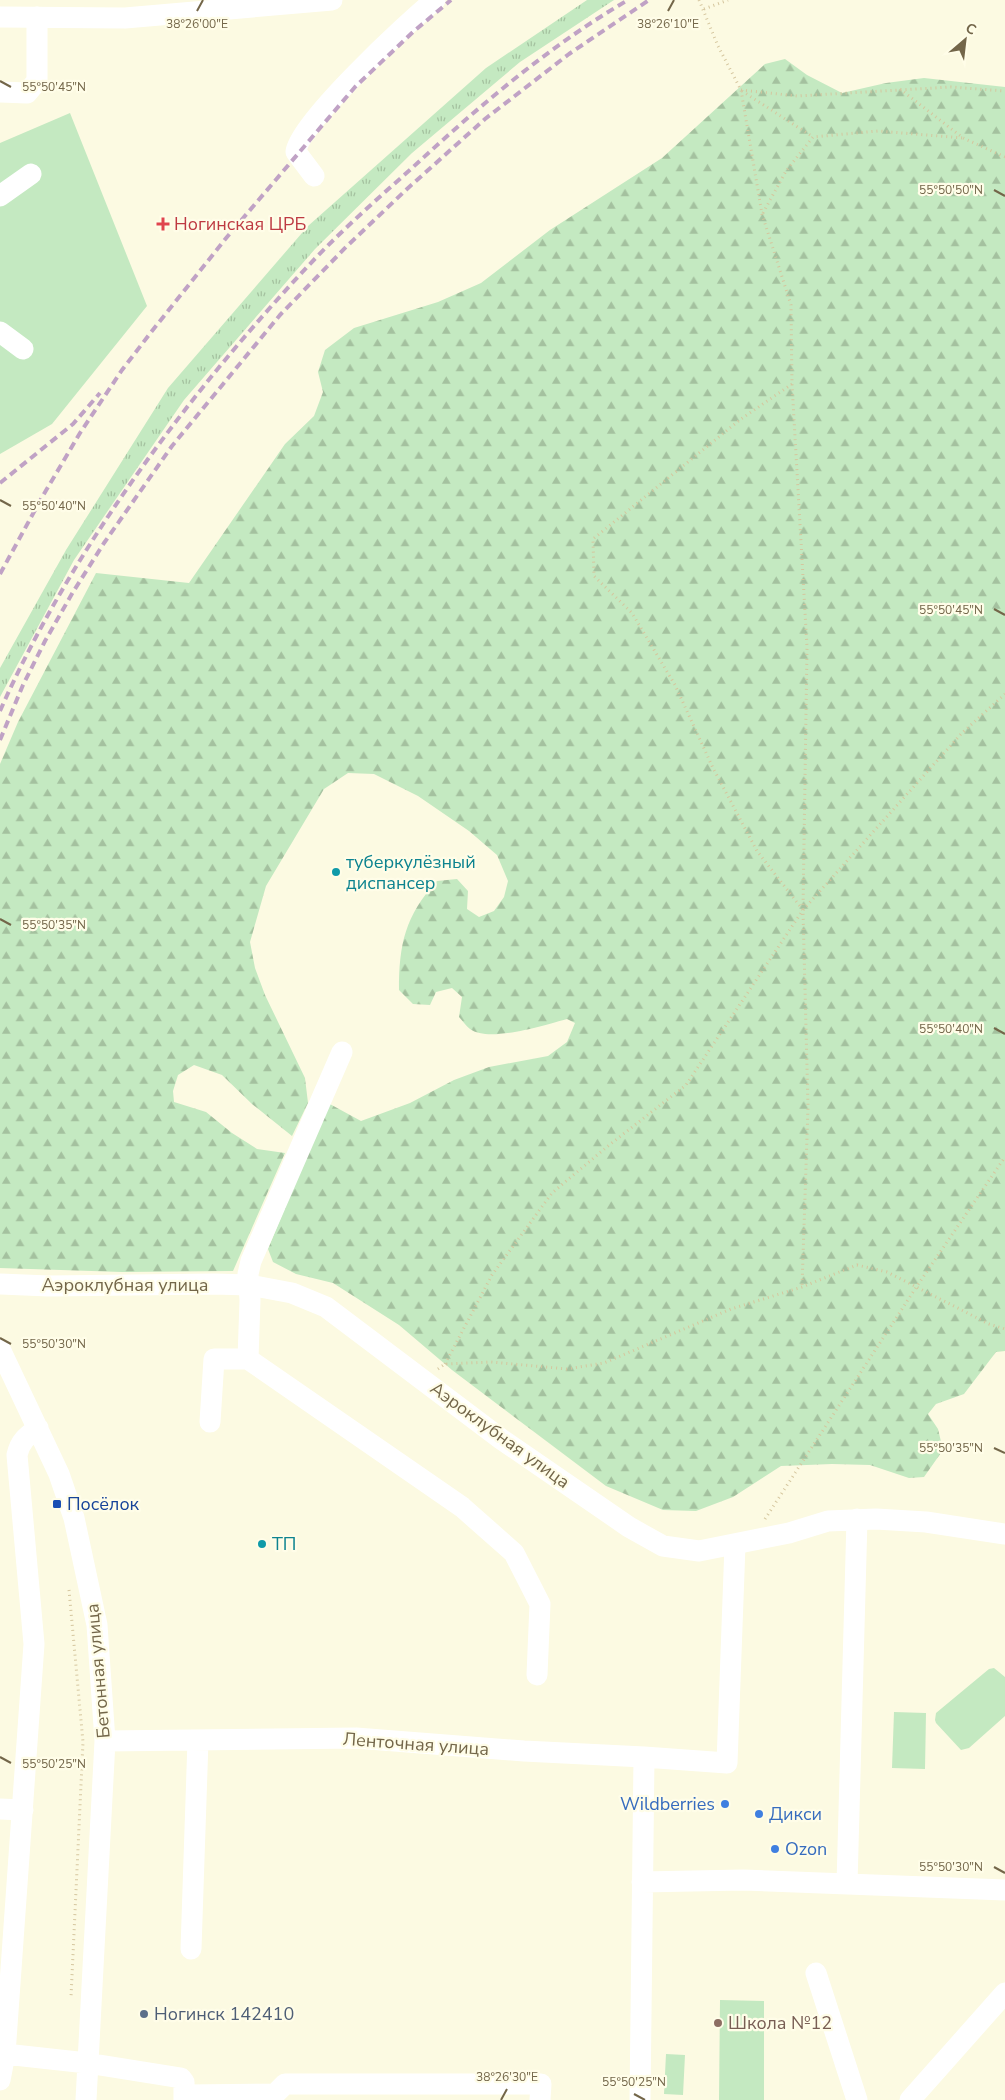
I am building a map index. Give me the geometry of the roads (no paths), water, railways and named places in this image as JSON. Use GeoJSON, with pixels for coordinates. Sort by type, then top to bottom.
{"type":"FeatureCollection","features":[{"type":"Feature","properties":{"kind":"street"},"geometry":{"type":"LineString","coordinates":[[0,92],[26,92],[37,81],[18,13],[125,18],[332,0]]}},
{"type":"Feature","properties":{"kind":"street"},"geometry":{"type":"LineString","coordinates":[[314,176],[296,152],[296,146],[304,134],[336,95],[412,19],[435,0]]}},
{"type":"Feature","properties":{"kind":"street"},"geometry":{"type":"LineString","coordinates":[[0,196],[32,174]]}},
{"type":"Feature","properties":{"kind":"street"},"geometry":{"type":"LineString","coordinates":[[0,332],[23,349]]}},
{"type":"Feature","properties":{"kind":"street"},"geometry":{"type":"LineString","coordinates":[[248,1359],[248,1274],[251,1260],[342,1052]]}},
{"type":"Feature","properties":{"kind":"street","name":"Аэроклубная улица"},"geometry":{"type":"LineString","coordinates":[[0,1284],[49,1286],[249,1285],[292,1293],[326,1307],[501,1439],[630,1527],[663,1546],[699,1551],[742,1544],[828,1521],[857,1519],[926,1522],[1005,1534]]}},
{"type":"Feature","properties":{"kind":"street","name":"Бетонная улица"},"geometry":{"type":"LineString","coordinates":[[0,1349],[59,1474],[74,1518],[97,1625],[105,1741],[86,2100]]}},
{"type":"Feature","properties":{"kind":"street"},"geometry":{"type":"LineString","coordinates":[[210,1422],[214,1359],[248,1359],[462,1507],[514,1553],[540,1604],[537,1675]]}},
{"type":"Feature","properties":{"kind":"street"},"geometry":{"type":"LineString","coordinates":[[0,2080],[5,2054],[34,1644],[17,1455],[20,1444],[26,1436],[38,1428]]}},
{"type":"Feature","properties":{"kind":"street"},"geometry":{"type":"LineString","coordinates":[[847,1884],[857,1519]]}},
{"type":"Feature","properties":{"kind":"street","name":"Ленточная улица"},"geometry":{"type":"LineString","coordinates":[[105,1741],[356,1738],[524,1751],[644,1756],[727,1763],[742,1544]]}},
{"type":"Feature","properties":{"kind":"street"},"geometry":{"type":"LineString","coordinates":[[191,1949],[198,1740]]}},
{"type":"Feature","properties":{"kind":"street"},"geometry":{"type":"LineString","coordinates":[[640,2100],[644,1756]]}},
{"type":"Feature","properties":{"kind":"street"},"geometry":{"type":"LineString","coordinates":[[0,1809],[23,1810]]}},
{"type":"Feature","properties":{"kind":"street"},"geometry":{"type":"LineString","coordinates":[[642,1882],[743,1880],[1005,1890]]}},
{"type":"Feature","properties":{"kind":"street"},"geometry":{"type":"LineString","coordinates":[[816,1973],[857,2100]]}},
{"type":"Feature","properties":{"kind":"street"},"geometry":{"type":"LineString","coordinates":[[910,2100],[1005,1994]]}},
{"type":"Feature","properties":{"kind":"street"},"geometry":{"type":"LineString","coordinates":[[5,2054],[87,2063],[181,2078],[184,2082],[184,2098],[275,2094],[285,2084],[450,2092],[540,2092]]}},
{"type":"Feature","properties":{"kind":"railway"},"geometry":{"type":"LineString","coordinates":[[0,574],[80,433],[122,370],[152,331],[227,237],[355,87],[413,32],[451,0]]}},
{"type":"Feature","properties":{"kind":"railway"},"geometry":{"type":"LineString","coordinates":[[0,711],[61,591],[97,533],[177,420],[264,314],[334,240],[488,100],[542,57],[628,0]]}},
{"type":"Feature","properties":{"kind":"railway"},"geometry":{"type":"LineString","coordinates":[[0,740],[23,685],[45,641],[104,543],[172,446],[280,315],[346,247],[485,119],[569,54],[649,0]]}},
{"type":"Feature","properties":{"kind":"railway"},"geometry":{"type":"LineString","coordinates":[[0,483],[73,424],[100,393]]}},
{"type":"Feature","properties":{"kind":"place","name":"Ногинская ЦРБ"},"geometry":{"type":"Point","coordinates":[163,224]}},
{"type":"Feature","properties":{"kind":"place","name":"туберкулёзный диспансер"},"geometry":{"type":"Point","coordinates":[336,872]}},
{"type":"Feature","properties":{"kind":"place","name":"Посёлок"},"geometry":{"type":"Point","coordinates":[57,1504]}},
{"type":"Feature","properties":{"kind":"place","name":"ТП"},"geometry":{"type":"Point","coordinates":[262,1544]}},
{"type":"Feature","properties":{"kind":"place","name":"Wildberries"},"geometry":{"type":"Point","coordinates":[725,1804]}},
{"type":"Feature","properties":{"kind":"place","name":"Дикси"},"geometry":{"type":"Point","coordinates":[759,1814]}},
{"type":"Feature","properties":{"kind":"place","name":"Ozon"},"geometry":{"type":"Point","coordinates":[775,1849]}},
{"type":"Feature","properties":{"kind":"place","name":"Ногинск 142410"},"geometry":{"type":"Point","coordinates":[144,2014]}},
{"type":"Feature","properties":{"kind":"place","name":"Школа №12"},"geometry":{"type":"Point","coordinates":[718,2023]}}]}
